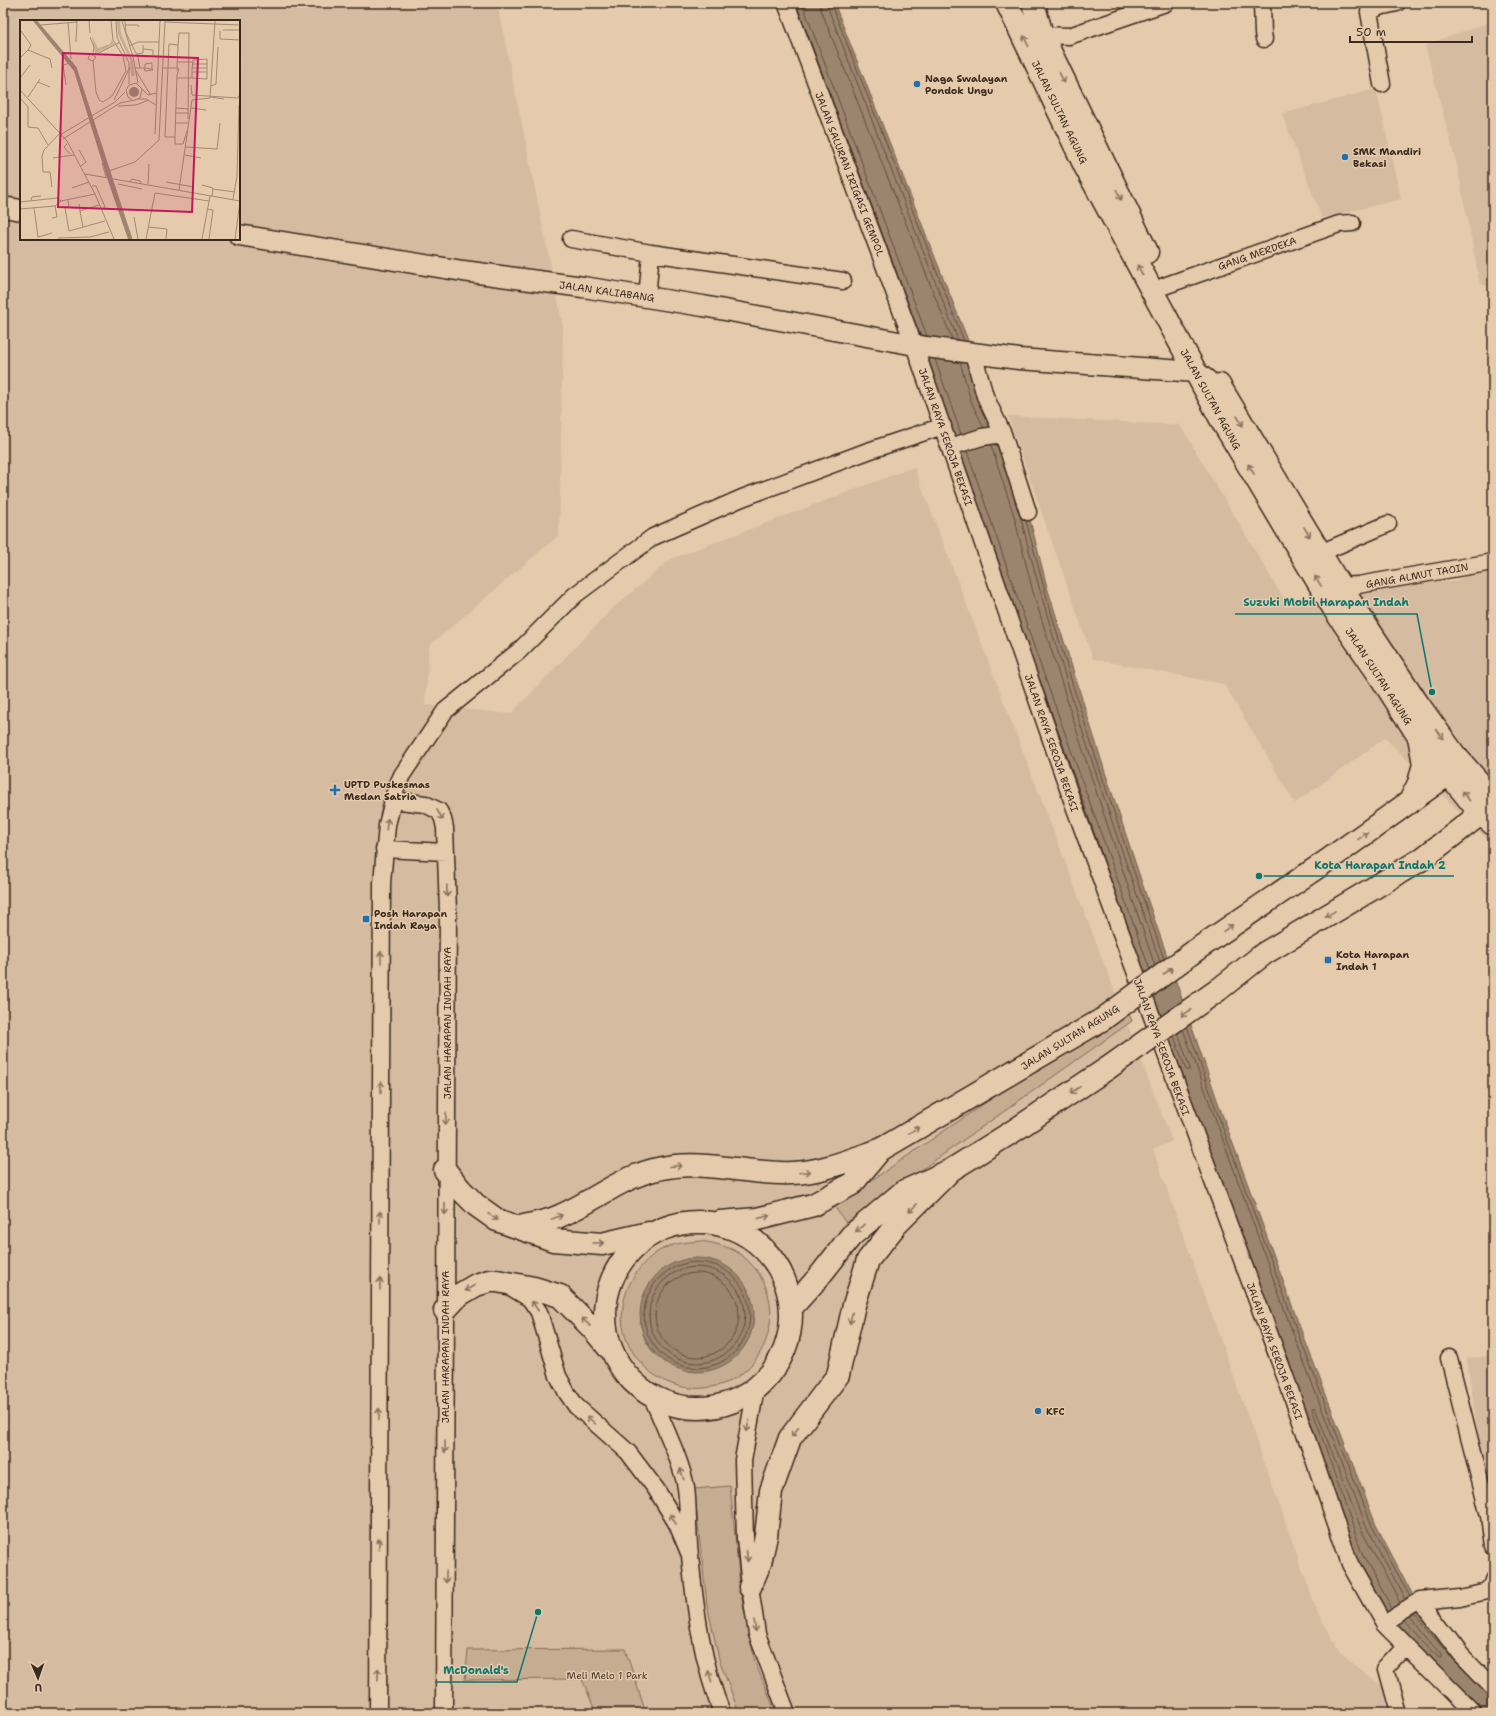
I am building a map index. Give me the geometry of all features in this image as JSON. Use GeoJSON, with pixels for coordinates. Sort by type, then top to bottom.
{"type":"FeatureCollection","features":[{"type":"Feature","properties":{"kind":"highway","name":"JALAN SULTAN AGUNG"},"geometry":{"type":"LineString","coordinates":[[1007,3],[1085,166],[1222,421],[1336,612],[1380,676],[1419,737],[1456,769]]}},
{"type":"Feature","properties":{"kind":"highway","name":"JALAN SULTAN AGUNG"},"geometry":{"type":"LineString","coordinates":[[791,1308],[818,1278],[851,1236],[902,1192],[951,1170],[1012,1132],[1108,1068],[1218,990],[1265,953],[1422,859],[1490,810],[1456,769],[1418,704],[1340,586],[1224,393],[1164,286],[1042,35],[1033,3]]}},
{"type":"Feature","properties":{"kind":"highway"},"geometry":{"type":"LineString","coordinates":[[1409,804],[1419,783],[1424,764],[1419,737]]}},
{"type":"Feature","properties":{"kind":"highway","name":"JALAN SULTAN AGUNG"},"geometry":{"type":"LineString","coordinates":[[711,1223],[757,1219],[813,1205],[852,1184],[880,1150],[1103,1019],[1196,950],[1409,804],[1456,769]]}},
{"type":"Feature","properties":{"kind":"highway"},"geometry":{"type":"LineString","coordinates":[[1442,844],[1467,837],[1488,834],[1493,835]]}},
{"type":"Feature","properties":{"kind":"highway"},"geometry":{"type":"LineString","coordinates":[[520,1227],[554,1218],[632,1177],[662,1167],[700,1164],[732,1169],[792,1173],[818,1170],[880,1150]]}},
{"type":"Feature","properties":{"kind":"highway"},"geometry":{"type":"LineString","coordinates":[[445,1310],[464,1291],[476,1285],[497,1280],[534,1288],[560,1296],[593,1329],[611,1351],[628,1377],[652,1396],[678,1406],[706,1408],[732,1402],[756,1388],[772,1372],[784,1352],[790,1330],[791,1308],[783,1276],[765,1250],[738,1231],[711,1223],[682,1223],[659,1231],[602,1244],[554,1240],[497,1220],[476,1205],[460,1189],[446,1170]]}},
{"type":"Feature","properties":{"kind":"highway"},"geometry":{"type":"LineString","coordinates":[[750,1588],[760,1563],[766,1536],[771,1491],[786,1447],[790,1438],[838,1375],[854,1305],[868,1260],[896,1225],[951,1170]]}},
{"type":"Feature","properties":{"kind":"highway"},"geometry":{"type":"LineString","coordinates":[[611,1351],[604,1321],[606,1295],[616,1270],[631,1249],[659,1231]]}},
{"type":"Feature","properties":{"kind":"main road"},"geometry":{"type":"LineString","coordinates":[[3,207],[20,210]]}},
{"type":"Feature","properties":{"kind":"main road","name":"JALAN KALIABANG"},"geometry":{"type":"LineString","coordinates":[[240,235],[357,255],[703,306],[920,346],[1019,359],[1196,372]]}},
{"type":"Feature","properties":{"kind":"main road"},"geometry":{"type":"LineString","coordinates":[[1196,372],[1224,393]]}},
{"type":"Feature","properties":{"kind":"street","name":"JALAN SALURAN IRIGASI GEMPOL"},"geometry":{"type":"LineString","coordinates":[[786,3],[920,346]]}},
{"type":"Feature","properties":{"kind":"street"},"geometry":{"type":"LineString","coordinates":[[1042,35],[1069,36],[1166,3]]}},
{"type":"Feature","properties":{"kind":"street"},"geometry":{"type":"LineString","coordinates":[[1262,3],[1264,39]]}},
{"type":"Feature","properties":{"kind":"street"},"geometry":{"type":"LineString","coordinates":[[1382,84],[1369,12],[1379,7],[1397,3]]}},
{"type":"Feature","properties":{"kind":"street","name":"GANG MERDEKA"},"geometry":{"type":"LineString","coordinates":[[1164,286],[1339,224],[1352,223]]}},
{"type":"Feature","properties":{"kind":"street"},"geometry":{"type":"LineString","coordinates":[[571,239],[651,253],[843,281]]}},
{"type":"Feature","properties":{"kind":"street"},"geometry":{"type":"LineString","coordinates":[[647,298],[651,253]]}},
{"type":"Feature","properties":{"kind":"street","name":"JALAN RAYA SEROJA BEKASI"},"geometry":{"type":"LineString","coordinates":[[920,346],[943,426],[952,447],[1074,806],[1289,1387],[1350,1564],[1407,1646],[1473,1713]]}},
{"type":"Feature","properties":{"kind":"street"},"geometry":{"type":"LineString","coordinates":[[973,353],[985,396],[1003,434],[1028,512]]}},
{"type":"Feature","properties":{"kind":"street"},"geometry":{"type":"LineString","coordinates":[[378,1713],[381,918],[384,849],[392,800],[402,775],[445,711],[518,651],[575,595],[653,537],[756,492],[868,451],[943,426]]}},
{"type":"Feature","properties":{"kind":"street"},"geometry":{"type":"LineString","coordinates":[[952,447],[982,437],[1003,434]]}},
{"type":"Feature","properties":{"kind":"street"},"geometry":{"type":"LineString","coordinates":[[1320,553],[1388,524]]}},
{"type":"Feature","properties":{"kind":"street","name":"GANG ALMUT TAOIN"},"geometry":{"type":"LineString","coordinates":[[1340,586],[1358,585],[1493,562]]}},
{"type":"Feature","properties":{"kind":"street","name":"JALAN HARAPAN INDAH RAYA"},"geometry":{"type":"LineString","coordinates":[[392,800],[425,804],[439,811],[445,828],[448,911],[445,1310],[446,1561],[444,1713]]}},
{"type":"Feature","properties":{"kind":"street"},"geometry":{"type":"LineString","coordinates":[[384,849],[446,852]]}},
{"type":"Feature","properties":{"kind":"street"},"geometry":{"type":"LineString","coordinates":[[497,1280],[530,1299],[539,1312],[558,1376],[567,1393],[576,1406],[628,1452],[656,1489],[676,1524],[690,1555]]}},
{"type":"Feature","properties":{"kind":"street"},"geometry":{"type":"LineString","coordinates":[[1449,1358],[1490,1516],[1493,1547]]}},
{"type":"Feature","properties":{"kind":"street"},"geometry":{"type":"LineString","coordinates":[[756,1388],[743,1460],[745,1538],[750,1588],[757,1634],[787,1713]]}},
{"type":"Feature","properties":{"kind":"street"},"geometry":{"type":"LineString","coordinates":[[652,1396],[678,1460],[686,1487],[690,1555],[703,1650],[715,1696],[722,1713]]}},
{"type":"Feature","properties":{"kind":"street"},"geometry":{"type":"LineString","coordinates":[[1389,1621],[1419,1602],[1460,1597],[1487,1591],[1493,1580]]}},
{"type":"Feature","properties":{"kind":"street"},"geometry":{"type":"LineString","coordinates":[[1419,1602],[1461,1655],[1493,1688]]}},
{"type":"Feature","properties":{"kind":"street"},"geometry":{"type":"LineString","coordinates":[[1398,1713],[1386,1668],[1407,1646]]}},
{"type":"Feature","properties":{"kind":"shaded area"},"geometry":{"type":"Polygon","coordinates":[[[3,3],[497,3],[563,326],[559,535],[429,646],[425,705],[511,714],[612,609],[671,559],[914,467],[1172,1141],[1153,1150],[1318,1614],[1339,1651],[1382,1687],[1386,1713],[3,1713],[3,3]]]}},
{"type":"Feature","properties":{"kind":"shaded area"},"geometry":{"type":"Polygon","coordinates":[[[1493,21],[1493,287],[1480,284],[1457,165],[1425,45],[1493,21]]]}},
{"type":"Feature","properties":{"kind":"shaded area","name":"SMK Mandiri Bekasi"},"geometry":{"type":"Polygon","coordinates":[[[1376,89],[1401,199],[1322,218],[1282,114],[1376,89]]]}},
{"type":"Feature","properties":{"kind":"shaded area"},"geometry":{"type":"Polygon","coordinates":[[[1008,416],[1180,425],[1288,606],[1416,582],[1454,582],[1477,570],[1493,569],[1493,845],[1385,738],[1295,803],[1224,684],[1093,659],[1008,416]]]}},
{"type":"Feature","properties":{"kind":"shaded area"},"geometry":{"type":"Polygon","coordinates":[[[1493,1355],[1493,1537],[1467,1359],[1493,1355]]]}},
{"type":"Feature","properties":{"kind":"green space"},"geometry":{"type":"Polygon","coordinates":[[[1126,1007],[1132,1021],[846,1223],[834,1206],[1126,1007]]]}},
{"type":"Feature","properties":{"kind":"green space"},"geometry":{"type":"Polygon","coordinates":[[[702,1241],[724,1246],[744,1257],[760,1276],[769,1298],[770,1321],[765,1342],[754,1362],[737,1377],[716,1386],[691,1388],[666,1382],[652,1373],[639,1361],[627,1341],[623,1327],[622,1312],[630,1284],[637,1271],[647,1260],[669,1246],[680,1243],[702,1241]],[[701,1258],[640,1323],[645,1340],[654,1354],[752,1298],[738,1276],[719,1263],[701,1258]]]}},
{"type":"Feature","properties":{"kind":"green space"},"geometry":{"type":"Polygon","coordinates":[[[730,1486],[741,1595],[755,1662],[776,1713],[739,1713],[719,1659],[707,1604],[694,1489],[730,1486]]]}},
{"type":"Feature","properties":{"kind":"green space","name":"Meli Melo 1 Park"},"geometry":{"type":"Polygon","coordinates":[[[625,1649],[646,1713],[596,1713],[582,1679],[465,1680],[468,1650],[625,1649]]]}},
{"type":"Feature","properties":{"kind":"water"},"geometry":{"type":"Polygon","coordinates":[[[786,3],[834,3],[973,353],[1028,512],[1047,587],[1105,772],[1149,904],[1221,1111],[1298,1322],[1376,1525],[1417,1603],[1493,1688],[1493,1713],[1471,1713],[1384,1624],[1350,1564],[786,3]]]}},
{"type":"Feature","properties":{"kind":"water"},"geometry":{"type":"Polygon","coordinates":[[[697,1258],[719,1262],[737,1275],[750,1293],[754,1315],[750,1337],[737,1355],[719,1368],[697,1372],[675,1368],[657,1355],[644,1337],[640,1315],[644,1293],[657,1275],[675,1262],[697,1258]]]}},
{"type":"Feature","properties":{"kind":"place","name":"Naga Swalayan Pondok Ungu"},"geometry":{"type":"Point","coordinates":[917,84]}},
{"type":"Feature","properties":{"kind":"place","name":"SMK Mandiri Bekasi"},"geometry":{"type":"Point","coordinates":[1345,157]}},
{"type":"Feature","properties":{"kind":"place","name":"Suzuki Mobil Harapan Indah"},"geometry":{"type":"Point","coordinates":[1432,692]}},
{"type":"Feature","properties":{"kind":"place","name":"UPTD Puskesmas Medan Satria"},"geometry":{"type":"Point","coordinates":[335,790]}},
{"type":"Feature","properties":{"kind":"place","name":"Kota Harapan Indah 2"},"geometry":{"type":"Point","coordinates":[1259,876]}},
{"type":"Feature","properties":{"kind":"place","name":"Posh Harapan Indah Raya"},"geometry":{"type":"Point","coordinates":[366,919]}},
{"type":"Feature","properties":{"kind":"place","name":"Kota Harapan Indah 1"},"geometry":{"type":"Point","coordinates":[1328,960]}},
{"type":"Feature","properties":{"kind":"place","name":"KFC"},"geometry":{"type":"Point","coordinates":[1038,1411]}},
{"type":"Feature","properties":{"kind":"place","name":"McDonald's"},"geometry":{"type":"Point","coordinates":[538,1612]}}]}
